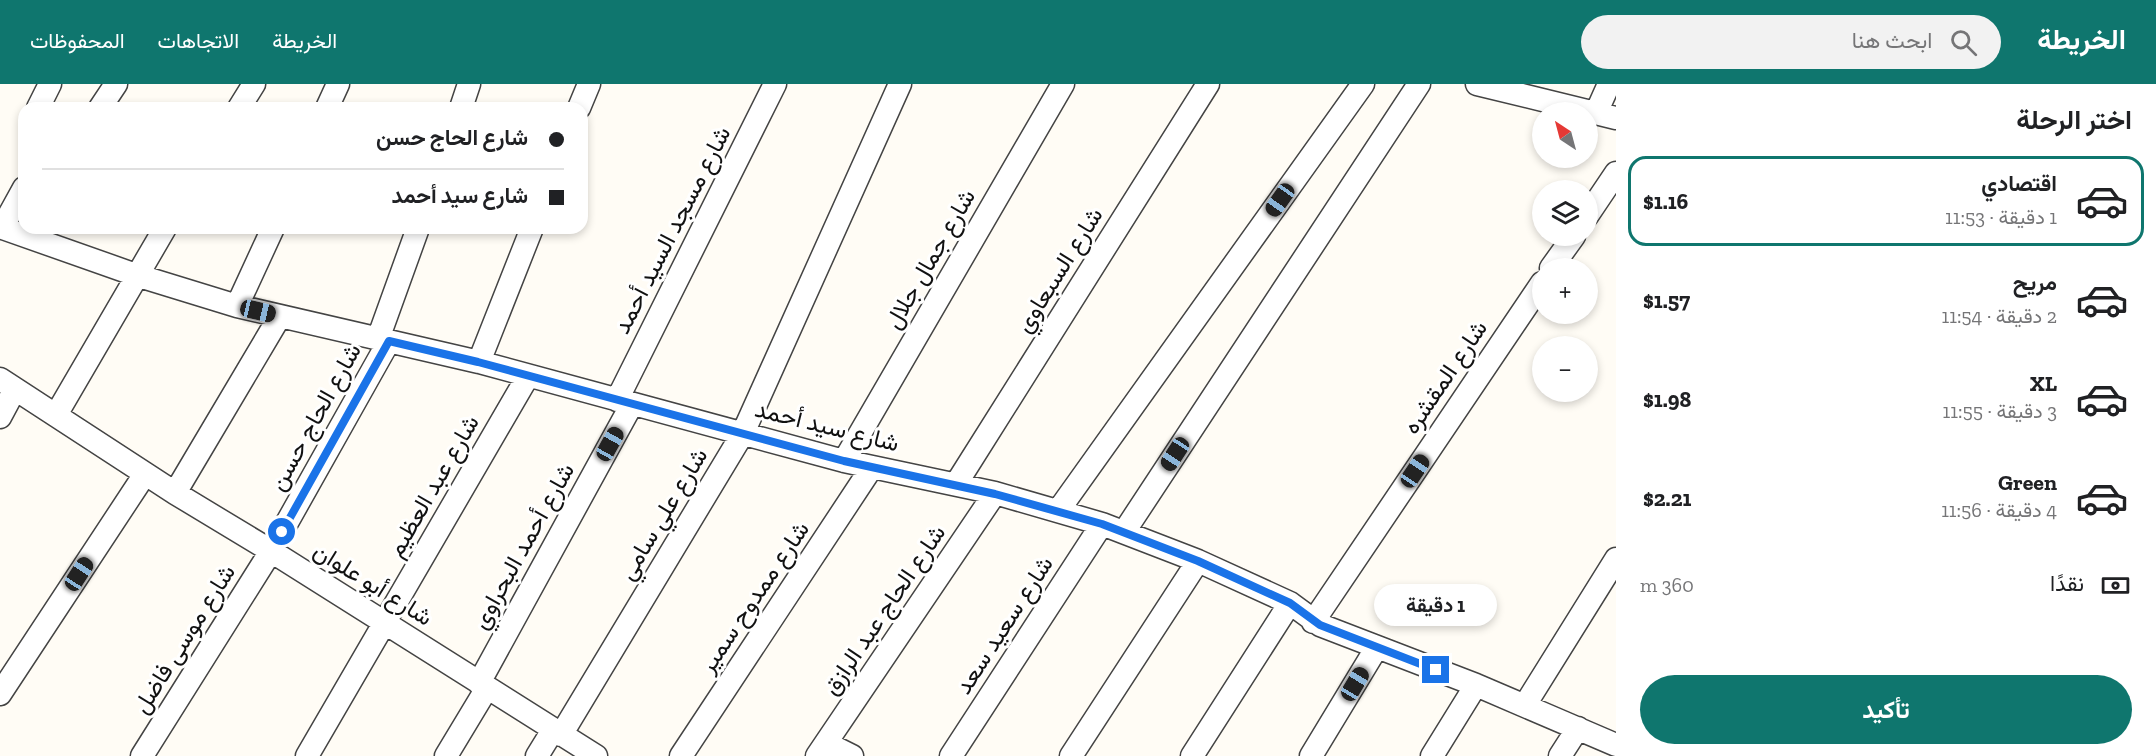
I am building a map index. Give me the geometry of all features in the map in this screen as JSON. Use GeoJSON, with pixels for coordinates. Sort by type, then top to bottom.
{"type":"FeatureCollection","features":[{"type":"Feature","properties":{"kind":"street"},"geometry":{"type":"LineString","coordinates":[[41,102],[50,84]]}},
{"type":"Feature","properties":{"kind":"street"},"geometry":{"type":"LineString","coordinates":[[104,102],[116,84]]}},
{"type":"Feature","properties":{"kind":"street"},"geometry":{"type":"LineString","coordinates":[[243,102],[254,84]]}},
{"type":"Feature","properties":{"kind":"street"},"geometry":{"type":"LineString","coordinates":[[330,102],[338,84]]}},
{"type":"Feature","properties":{"kind":"street"},"geometry":{"type":"LineString","coordinates":[[463,102],[469,84]]}},
{"type":"Feature","properties":{"kind":"street"},"geometry":{"type":"LineString","coordinates":[[582,102],[589,84]]}},
{"type":"Feature","properties":{"kind":"street","name":"شارع مسجد السيد أحمد"},"geometry":{"type":"LineString","coordinates":[[624,402],[775,84]]}},
{"type":"Feature","properties":{"kind":"street","name":"شارع علي سامي"},"geometry":{"type":"LineString","coordinates":[[537,756],[557,732],[743,433],[900,84]]}},
{"type":"Feature","properties":{"kind":"street","name":"شارع جمال جلال"},"geometry":{"type":"LineString","coordinates":[[844,461],[1063,84]]}},
{"type":"Feature","properties":{"kind":"street","name":"شارع السبعاوي"},"geometry":{"type":"LineString","coordinates":[[956,484],[1208,84]]}},
{"type":"Feature","properties":{"kind":"street"},"geometry":{"type":"LineString","coordinates":[[1058,511],[1363,84]]}},
{"type":"Feature","properties":{"kind":"street"},"geometry":{"type":"LineString","coordinates":[[1124,532],[1419,84]]}},
{"type":"Feature","properties":{"kind":"street"},"geometry":{"type":"LineString","coordinates":[[1489,86],[1606,115],[1610,84]]}},
{"type":"Feature","properties":{"kind":"street"},"geometry":{"type":"LineString","coordinates":[[1598,200],[1616,173]]}},
{"type":"Feature","properties":{"kind":"street"},"geometry":{"type":"LineString","coordinates":[[1,227],[18,198]]}},
{"type":"Feature","properties":{"kind":"street","name":"شارع سيد أحمد"},"geometry":{"type":"LineString","coordinates":[[1,227],[18,233]]}},
{"type":"Feature","properties":{"kind":"street","name":"شارع سيد أحمد"},"geometry":{"type":"LineString","coordinates":[[21,234],[136,275],[237,306],[478,362],[844,461],[956,484],[1102,524],[1198,561],[1290,603],[1313,622],[1476,685],[1616,745]]}},
{"type":"Feature","properties":{"kind":"street"},"geometry":{"type":"LineString","coordinates":[[56,415],[161,234]]}},
{"type":"Feature","properties":{"kind":"street"},"geometry":{"type":"LineString","coordinates":[[237,306],[270,234]]}},
{"type":"Feature","properties":{"kind":"street","name":"شارع الحاج حسن"},"geometry":{"type":"LineString","coordinates":[[271,551],[384,340],[416,234]]}},
{"type":"Feature","properties":{"kind":"street"},"geometry":{"type":"LineString","coordinates":[[478,362],[530,234]]}},
{"type":"Feature","properties":{"kind":"street","name":"شارع المقشره"},"geometry":{"type":"LineString","coordinates":[[1313,622],[1532,298]]}},
{"type":"Feature","properties":{"kind":"street"},"geometry":{"type":"LineString","coordinates":[[175,493],[280,316]]}},
{"type":"Feature","properties":{"kind":"street","name":"شارع عبد العظيم"},"geometry":{"type":"LineString","coordinates":[[307,756],[528,376]]}},
{"type":"Feature","properties":{"kind":"street"},"geometry":{"type":"LineString","coordinates":[[0,417],[8,384]]}},
{"type":"Feature","properties":{"kind":"street","name":"شارع أبو علوان"},"geometry":{"type":"LineString","coordinates":[[8,384],[175,493],[596,756]]}},
{"type":"Feature","properties":{"kind":"street","name":"شارع أحمد البحراوي"},"geometry":{"type":"LineString","coordinates":[[446,756],[624,402]]}},
{"type":"Feature","properties":{"kind":"street","name":"شارع ممدوح سمير"},"geometry":{"type":"LineString","coordinates":[[681,756],[872,467]]}},
{"type":"Feature","properties":{"kind":"street"},"geometry":{"type":"LineString","coordinates":[[0,694],[145,474]]}},
{"type":"Feature","properties":{"kind":"street","name":"شارع الحاج عبد الرازق"},"geometry":{"type":"LineString","coordinates":[[821,749],[995,494]]}},
{"type":"Feature","properties":{"kind":"street","name":"شارع سعيد سعد"},"geometry":{"type":"LineString","coordinates":[[951,756],[1102,524]]}},
{"type":"Feature","properties":{"kind":"street","name":"شارع موسى فاضل"},"geometry":{"type":"LineString","coordinates":[[142,756],[271,551]]}},
{"type":"Feature","properties":{"kind":"street"},"geometry":{"type":"LineString","coordinates":[[1525,705],[1616,559]]}},
{"type":"Feature","properties":{"kind":"street"},"geometry":{"type":"LineString","coordinates":[[1071,756],[1198,561]]}},
{"type":"Feature","properties":{"kind":"street"},"geometry":{"type":"LineString","coordinates":[[1192,756],[1290,603]]}},
{"type":"Feature","properties":{"kind":"street"},"geometry":{"type":"LineString","coordinates":[[1311,756],[1377,647]]}},
{"type":"Feature","properties":{"kind":"street"},"geometry":{"type":"LineString","coordinates":[[1432,756],[1476,685]]}},
{"type":"Feature","properties":{"kind":"street"},"geometry":{"type":"LineString","coordinates":[[1560,756],[1578,728]]}},
{"type":"Feature","properties":{"kind":"street"},"geometry":{"type":"LineString","coordinates":[[821,749],[852,756]]}},
{"type":"Feature","properties":{"kind":"route"},"geometry":{"type":"LineString","coordinates":[[282,532],[389,341],[478,362],[844,461],[956,484],[1102,524],[1198,561],[1290,603],[1313,622],[1436,670]]}}]}
